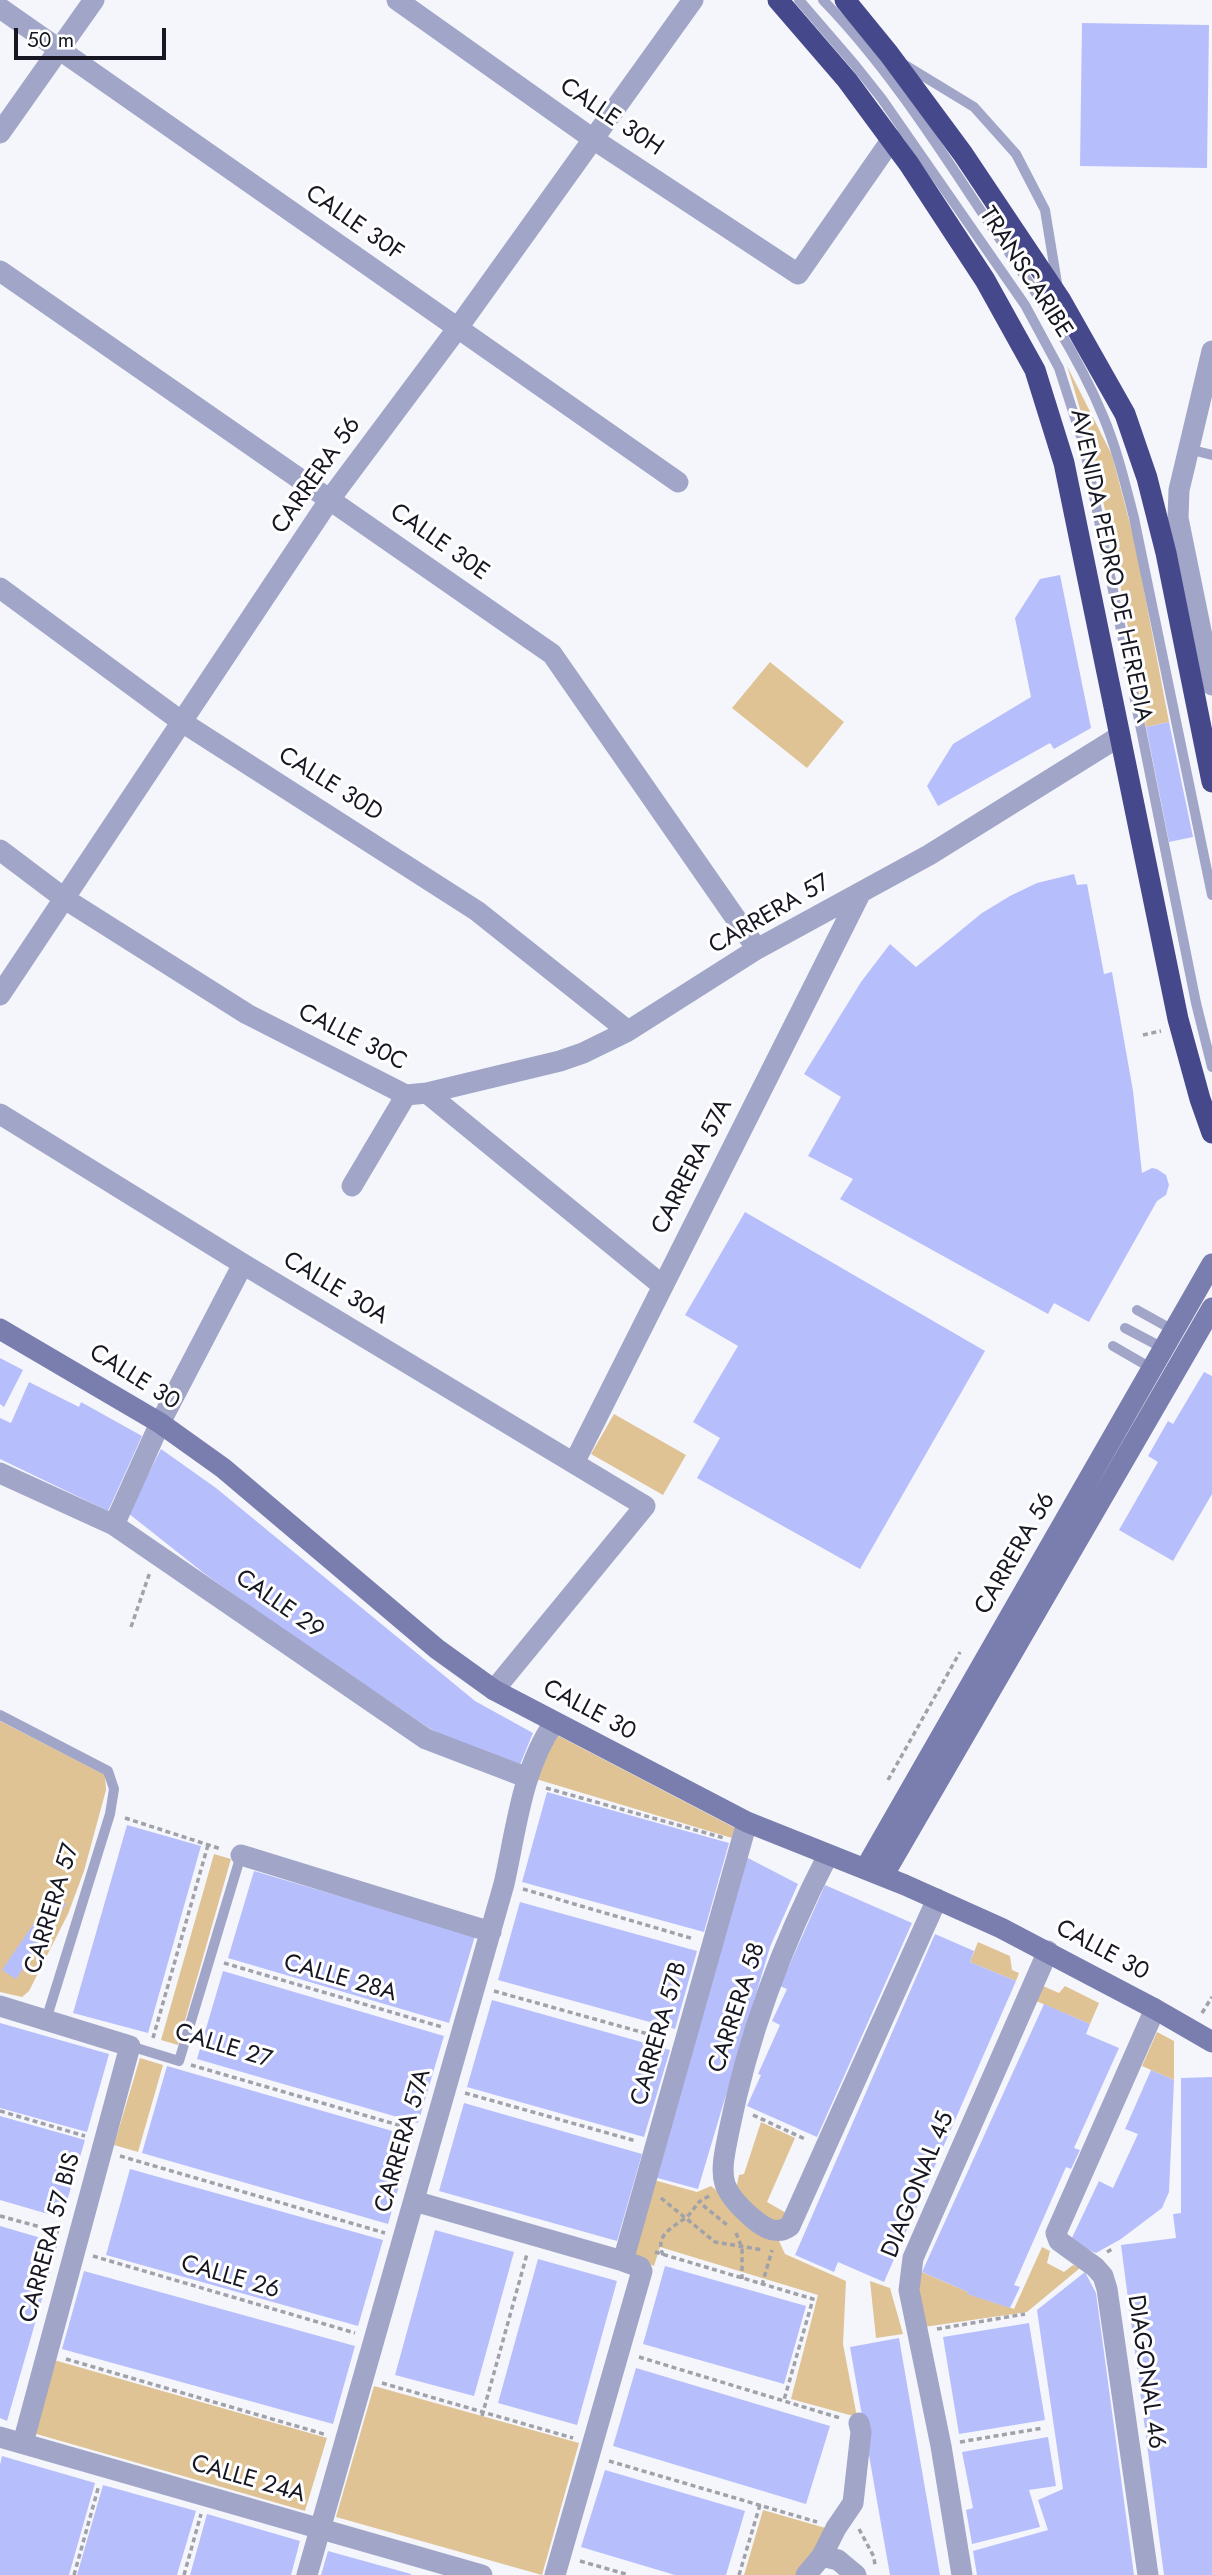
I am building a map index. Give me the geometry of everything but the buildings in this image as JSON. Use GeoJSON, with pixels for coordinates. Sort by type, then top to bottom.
{"type":"FeatureCollection","features":[{"type":"Feature","properties":{"kind":"highway","name":"AVENIDA PEDRO DE HEREDIA"},"geometry":{"type":"LineString","coordinates":[[778,0],[847,80],[892,139],[939,208],[1006,316],[1035,370],[1064,463],[1178,1019],[1199,1098],[1212,1133]]}},
{"type":"Feature","properties":{"kind":"highway","name":"AVENIDA PEDRO DE HEREDIA"},"geometry":{"type":"LineString","coordinates":[[845,0],[963,154],[1060,299],[1125,414],[1147,478],[1166,553],[1212,782]]}},
{"type":"Feature","properties":{"kind":"main road","name":"CARRERA 56"},"geometry":{"type":"LineString","coordinates":[[874,1873],[1151,1368],[1212,1264]]}},
{"type":"Feature","properties":{"kind":"main road","name":"CARRERA 56"},"geometry":{"type":"LineString","coordinates":[[874,1873],[1212,1308]]}},
{"type":"Feature","properties":{"kind":"main road","name":"CALLE 30"},"geometry":{"type":"LineString","coordinates":[[0,1329],[160,1423],[223,1468],[437,1649],[494,1690],[747,1822],[937,1899],[1048,1951],[1212,2042]]}},
{"type":"Feature","properties":{"kind":"street"},"geometry":{"type":"LineString","coordinates":[[0,133],[94,0]]}},
{"type":"Feature","properties":{"kind":"street","name":"CALLE 30H"},"geometry":{"type":"LineString","coordinates":[[397,0],[593,139],[798,274],[892,139]]}},
{"type":"Feature","properties":{"kind":"street","name":"CARRERA 56"},"geometry":{"type":"LineString","coordinates":[[0,995],[330,499],[457,329],[693,0]]}},
{"type":"Feature","properties":{"kind":"street","name":"CALLE 30F"},"geometry":{"type":"LineString","coordinates":[[0,8],[678,482]]}},
{"type":"Feature","properties":{"kind":"street","name":"CALLE 30E"},"geometry":{"type":"LineString","coordinates":[[0,271],[552,654],[757,949]]}},
{"type":"Feature","properties":{"kind":"street"},"geometry":{"type":"LineString","coordinates":[[1212,351],[1179,490],[1178,518],[1212,685]]}},
{"type":"Feature","properties":{"kind":"street","name":"CALLE 30D"},"geometry":{"type":"LineString","coordinates":[[0,588],[182,722],[477,911],[628,1031]]}},
{"type":"Feature","properties":{"kind":"street","name":"CARRERA 57"},"geometry":{"type":"LineString","coordinates":[[417,1094],[573,1057],[628,1031],[757,949],[929,855],[1120,736]]}},
{"type":"Feature","properties":{"kind":"street","name":"CALLE 30C"},"geometry":{"type":"LineString","coordinates":[[0,850],[65,899],[247,1014],[417,1094],[663,1286]]}},
{"type":"Feature","properties":{"kind":"street","name":"CARRERA 57A"},"geometry":{"type":"LineString","coordinates":[[574,1463],[860,894]]}},
{"type":"Feature","properties":{"kind":"street"},"geometry":{"type":"LineString","coordinates":[[352,1186],[417,1094]]}},
{"type":"Feature","properties":{"kind":"street","name":"CALLE 30A"},"geometry":{"type":"LineString","coordinates":[[0,1114],[645,1506],[494,1690]]}},
{"type":"Feature","properties":{"kind":"street"},"geometry":{"type":"LineString","coordinates":[[114,1525],[160,1423],[243,1264]]}},
{"type":"Feature","properties":{"kind":"street","name":"CALLE 29"},"geometry":{"type":"LineString","coordinates":[[0,1473],[114,1525],[426,1739],[528,1780]]}},
{"type":"Feature","properties":{"kind":"street","name":"CARRERA 57A"},"geometry":{"type":"LineString","coordinates":[[307,2575],[476,1986],[504,1884],[528,1780],[544,1739],[554,1723]]}},
{"type":"Feature","properties":{"kind":"street","name":"CARRERA 57B"},"geometry":{"type":"LineString","coordinates":[[626,2252],[747,1822]]}},
{"type":"Feature","properties":{"kind":"street"},"geometry":{"type":"LineString","coordinates":[[240,1855],[491,1932]]}},
{"type":"Feature","properties":{"kind":"street","name":"CARRERA 58"},"geometry":{"type":"LineString","coordinates":[[716,2191],[724,2169],[734,2107],[775,1969],[828,1855]]}},
{"type":"Feature","properties":{"kind":"street"},"geometry":{"type":"LineString","coordinates":[[716,2191],[739,2205],[757,2222],[774,2230],[785,2229],[794,2216],[937,1899]]}},
{"type":"Feature","properties":{"kind":"street","name":"DIAGONAL 45"},"geometry":{"type":"LineString","coordinates":[[961,2575],[941,2446],[909,2290],[913,2258],[1048,1951]]}},
{"type":"Feature","properties":{"kind":"street","name":"CALLE 27"},"geometry":{"type":"LineString","coordinates":[[0,2006],[139,2049]]}},
{"type":"Feature","properties":{"kind":"street","name":"DIAGONAL 46"},"geometry":{"type":"LineString","coordinates":[[1148,2575],[1107,2289],[1098,2271],[1059,2241],[1056,2233],[1155,2009]]}},
{"type":"Feature","properties":{"kind":"street","name":"CARRERA 57 BIS"},"geometry":{"type":"LineString","coordinates":[[23,2443],[103,2146],[139,2049]]}},
{"type":"Feature","properties":{"kind":"street"},"geometry":{"type":"LineString","coordinates":[[414,2201],[532,2235],[626,2252],[642,2271],[558,2566]]}},
{"type":"Feature","properties":{"kind":"street"},"geometry":{"type":"LineString","coordinates":[[806,2575],[822,2556],[853,2503],[861,2432],[859,2423]]}},
{"type":"Feature","properties":{"kind":"street","name":"CALLE 24A"},"geometry":{"type":"LineString","coordinates":[[0,2437],[482,2575]]}},
{"type":"Feature","properties":{"kind":"street"},"geometry":{"type":"LineString","coordinates":[[822,2556],[838,2560],[856,2575]]}},
{"type":"Feature","properties":{"kind":"lane","name":"TRANSCARIBE"},"geometry":{"type":"LineString","coordinates":[[799,0],[855,65],[911,140],[1025,305],[1059,368],[1084,446],[1193,990],[1212,1067]]}},
{"type":"Feature","properties":{"kind":"lane","name":"TRANSCARIBE"},"geometry":{"type":"LineString","coordinates":[[823,0],[894,83],[966,189],[1066,342],[1103,416],[1121,468],[1134,518],[1212,895]]}},
{"type":"Feature","properties":{"kind":"lane"},"geometry":{"type":"LineString","coordinates":[[889,54],[974,107],[1016,154],[1045,210],[1060,299]]}},
{"type":"Feature","properties":{"kind":"lane"},"geometry":{"type":"LineString","coordinates":[[1188,449],[1212,455]]}},
{"type":"Feature","properties":{"kind":"lane"},"geometry":{"type":"LineString","coordinates":[[1137,1310],[1168,1339]]}},
{"type":"Feature","properties":{"kind":"lane"},"geometry":{"type":"LineString","coordinates":[[1125,1328],[1168,1339]]}},
{"type":"Feature","properties":{"kind":"lane"},"geometry":{"type":"LineString","coordinates":[[1113,1346],[1151,1368]]}},
{"type":"Feature","properties":{"kind":"lane"},"geometry":{"type":"LineString","coordinates":[[0,1715],[108,1771],[114,1789],[110,1814]]}},
{"type":"Feature","properties":{"kind":"lane","name":"CARRERA 57"},"geometry":{"type":"LineString","coordinates":[[46,2020],[110,1814]]}},
{"type":"Feature","properties":{"kind":"lane"},"geometry":{"type":"LineString","coordinates":[[179,2061],[240,1855]]}},
{"type":"Feature","properties":{"kind":"lane","name":"CALLE 27"},"geometry":{"type":"LineString","coordinates":[[139,2049],[179,2061]]}},
{"type":"Feature","properties":{"kind":"path"},"geometry":{"type":"LineString","coordinates":[[1143,1035],[1164,1030]]}},
{"type":"Feature","properties":{"kind":"path"},"geometry":{"type":"LineString","coordinates":[[131,1628],[157,1553]]}},
{"type":"Feature","properties":{"kind":"path"},"geometry":{"type":"LineString","coordinates":[[888,1780],[960,1653]]}},
{"type":"Feature","properties":{"kind":"path"},"geometry":{"type":"LineString","coordinates":[[528,1780],[741,1843]]}},
{"type":"Feature","properties":{"kind":"path"},"geometry":{"type":"LineString","coordinates":[[110,1814],[240,1855]]}},
{"type":"Feature","properties":{"kind":"path"},"geometry":{"type":"LineString","coordinates":[[139,2049],[208,1845]]}},
{"type":"Feature","properties":{"kind":"path"},"geometry":{"type":"LineString","coordinates":[[504,1884],[712,1945]]}},
{"type":"Feature","properties":{"kind":"path","name":"CALLE 28A"},"geometry":{"type":"LineString","coordinates":[[208,1958],[462,2033]]}},
{"type":"Feature","properties":{"kind":"path"},"geometry":{"type":"LineString","coordinates":[[476,1986],[684,2044]]}},
{"type":"Feature","properties":{"kind":"path","name":"CALLE 27"},"geometry":{"type":"LineString","coordinates":[[179,2061],[432,2135]]}},
{"type":"Feature","properties":{"kind":"path"},"geometry":{"type":"LineString","coordinates":[[446,2087],[655,2146]]}},
{"type":"Feature","properties":{"kind":"path"},"geometry":{"type":"LineString","coordinates":[[734,2107],[824,2148]]}},
{"type":"Feature","properties":{"kind":"path"},"geometry":{"type":"LineString","coordinates":[[0,2111],[103,2146],[403,2238]]}},
{"type":"Feature","properties":{"kind":"path"},"geometry":{"type":"LineString","coordinates":[[645,2185],[715,2242],[772,2251],[762,2285]]}},
{"type":"Feature","properties":{"kind":"path"},"geometry":{"type":"LineString","coordinates":[[663,2255],[662,2238],[673,2225],[686,2218],[699,2202],[716,2191]]}},
{"type":"Feature","properties":{"kind":"path"},"geometry":{"type":"LineString","coordinates":[[699,2202],[736,2233],[742,2248],[742,2279]]}},
{"type":"Feature","properties":{"kind":"path","name":"CALLE 26"},"geometry":{"type":"LineString","coordinates":[[0,2216],[77,2244],[375,2339]]}},
{"type":"Feature","properties":{"kind":"path"},"geometry":{"type":"LineString","coordinates":[[483,2414],[532,2235]]}},
{"type":"Feature","properties":{"kind":"path"},"geometry":{"type":"LineString","coordinates":[[626,2252],[663,2255],[813,2299],[783,2400]]}},
{"type":"Feature","properties":{"kind":"path"},"geometry":{"type":"LineString","coordinates":[[917,2332],[1025,2315]]}},
{"type":"Feature","properties":{"kind":"path"},"geometry":{"type":"LineString","coordinates":[[621,2351],[859,2423]]}},
{"type":"Feature","properties":{"kind":"path"},"geometry":{"type":"LineString","coordinates":[[47,2353],[345,2441]]}},
{"type":"Feature","properties":{"kind":"path"},"geometry":{"type":"LineString","coordinates":[[363,2378],[836,2528]]}},
{"type":"Feature","properties":{"kind":"path"},"geometry":{"type":"LineString","coordinates":[[941,2446],[1043,2428]]}},
{"type":"Feature","properties":{"kind":"path"},"geometry":{"type":"LineString","coordinates":[[74,2575],[105,2466]]}},
{"type":"Feature","properties":{"kind":"path"},"geometry":{"type":"LineString","coordinates":[[184,2575],[207,2495]]}},
{"type":"Feature","properties":{"kind":"path"},"geometry":{"type":"LineString","coordinates":[[853,2503],[858,2527],[874,2557],[877,2575]]}},
{"type":"Feature","properties":{"kind":"path"},"geometry":{"type":"LineString","coordinates":[[739,2575],[760,2505]]}},
{"type":"Feature","properties":{"kind":"path"},"geometry":{"type":"LineString","coordinates":[[558,2566],[629,2575]]}},
{"type":"Feature","properties":{"kind":"shaded area"},"geometry":{"type":"Polygon","coordinates":[[[1067,366],[1112,455],[1135,543],[1169,722],[1146,727],[1103,500],[1067,366]]]}},
{"type":"Feature","properties":{"kind":"shaded area"},"geometry":{"type":"Polygon","coordinates":[[[770,662],[844,722],[807,768],[732,708],[770,662]]]}},
{"type":"Feature","properties":{"kind":"shaded area"},"geometry":{"type":"Polygon","coordinates":[[[614,1414],[686,1455],[663,1495],[591,1454],[614,1414]]]}},
{"type":"Feature","properties":{"kind":"shaded area"},"geometry":{"type":"Polygon","coordinates":[[[0,1721],[105,1775],[106,1790],[84,1871],[68,1914],[29,1991],[22,1997],[0,1992],[0,1721]]]}},
{"type":"Feature","properties":{"kind":"shaded area"},"geometry":{"type":"Polygon","coordinates":[[[555,1734],[735,1828],[732,1838],[536,1779],[555,1734]]]}},
{"type":"Feature","properties":{"kind":"shaded area"},"geometry":{"type":"Polygon","coordinates":[[[214,1854],[231,1859],[178,2045],[161,2040],[214,1854]]]}},
{"type":"Feature","properties":{"kind":"shaded area"},"geometry":{"type":"Polygon","coordinates":[[[978,1942],[1010,1956],[1012,1970],[1019,1973],[1016,1981],[970,1962],[978,1942]]]}},
{"type":"Feature","properties":{"kind":"shaded area"},"geometry":{"type":"Polygon","coordinates":[[[1043,1986],[1059,1993],[1065,1986],[1099,2003],[1090,2024],[1036,2001],[1043,1986]]]}},
{"type":"Feature","properties":{"kind":"shaded area"},"geometry":{"type":"Polygon","coordinates":[[[1157,2032],[1174,2041],[1174,2080],[1142,2066],[1157,2032]]]}},
{"type":"Feature","properties":{"kind":"shaded area"},"geometry":{"type":"Polygon","coordinates":[[[140,2058],[163,2065],[138,2152],[114,2145],[140,2058]]]}},
{"type":"Feature","properties":{"kind":"shaded area"},"geometry":{"type":"Polygon","coordinates":[[[761,2122],[795,2138],[767,2202],[788,2214],[787,2218],[774,2223],[738,2196],[736,2189],[739,2175],[744,2174],[761,2122]]]}},
{"type":"Feature","properties":{"kind":"shaded area"},"geometry":{"type":"Polygon","coordinates":[[[654,2180],[697,2192],[711,2186],[779,2241],[785,2254],[846,2281],[843,2344],[857,2417],[791,2399],[818,2295],[660,2247],[654,2266],[631,2257],[654,2180]]]}},
{"type":"Feature","properties":{"kind":"shaded area"},"geometry":{"type":"Polygon","coordinates":[[[1042,2247],[1050,2251],[1047,2263],[1064,2272],[1073,2265],[1080,2268],[1027,2312],[924,2327],[917,2270],[968,2294],[1014,2309],[1042,2247]]]}},
{"type":"Feature","properties":{"kind":"shaded area"},"geometry":{"type":"Polygon","coordinates":[[[870,2281],[890,2288],[903,2334],[876,2338],[870,2281]]]}},
{"type":"Feature","properties":{"kind":"shaded area"},"geometry":{"type":"Polygon","coordinates":[[[54,2360],[327,2438],[305,2511],[33,2433],[54,2360]]]}},
{"type":"Feature","properties":{"kind":"shaded area"},"geometry":{"type":"Polygon","coordinates":[[[374,2386],[579,2443],[542,2575],[336,2517],[374,2386]]]}},
{"type":"Feature","properties":{"kind":"shaded area"},"geometry":{"type":"Polygon","coordinates":[[[763,2510],[829,2529],[799,2575],[744,2575],[763,2510]]]}}]}
